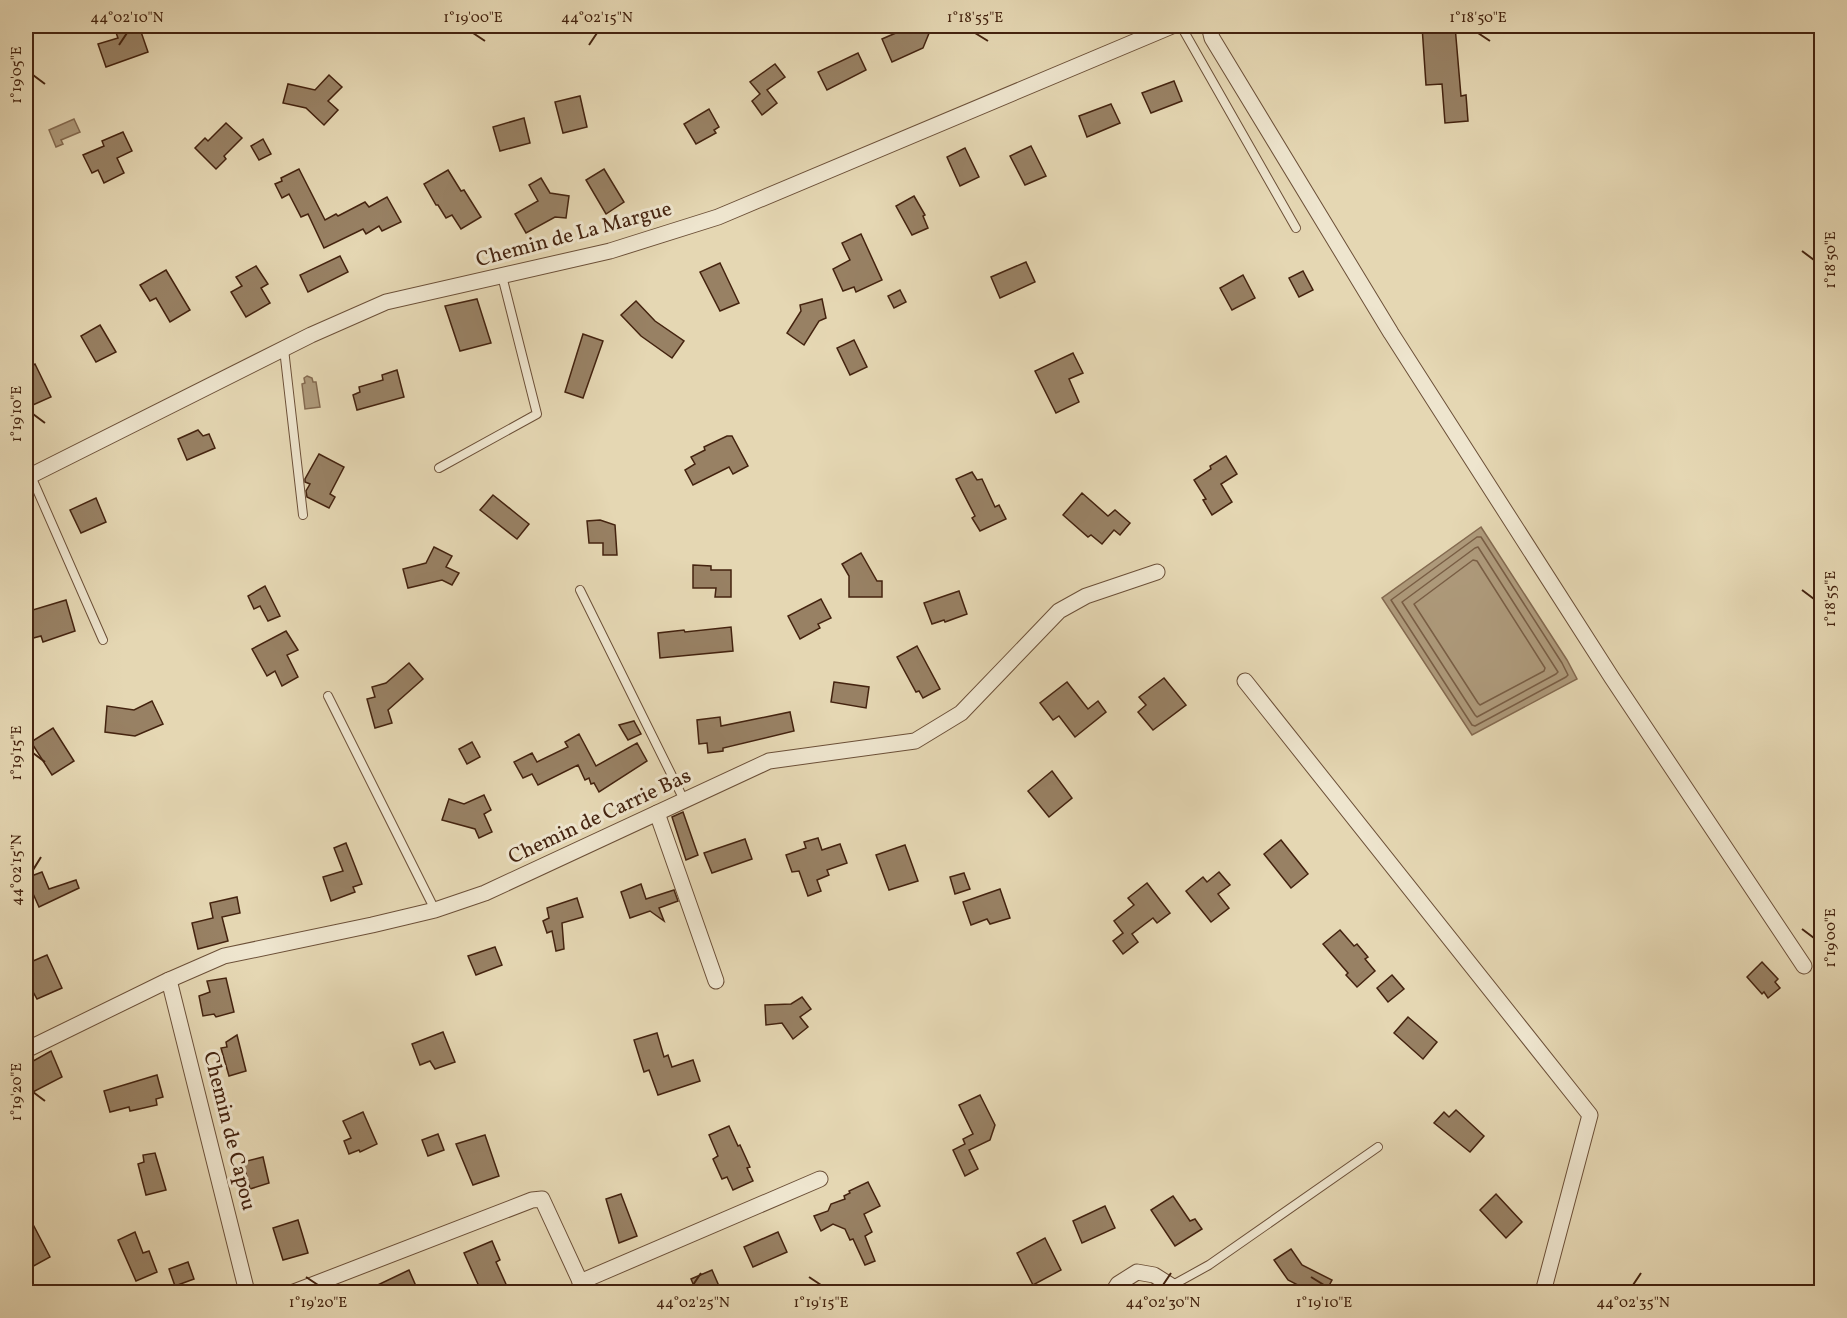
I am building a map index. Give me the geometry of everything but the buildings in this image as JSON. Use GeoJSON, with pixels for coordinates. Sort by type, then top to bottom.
{"type":"FeatureCollection","features":[{"type":"Feature","properties":{"kind":"street","name":"Chemin de La Margue"},"geometry":{"type":"LineString","coordinates":[[28,477],[284,349],[386,302],[610,251],[718,217],[1172,26]]}},
{"type":"Feature","properties":{"kind":"street"},"geometry":{"type":"LineString","coordinates":[[1209,26],[1212,38],[1391,333],[1606,668],[1804,966]]}},
{"type":"Feature","properties":{"kind":"street","name":"Chemin de Carrie Bas"},"geometry":{"type":"LineString","coordinates":[[26,1050],[169,980],[224,956],[435,910],[485,893],[769,761],[915,741],[961,712],[1059,611],[1086,596],[1156,572]]}},
{"type":"Feature","properties":{"kind":"street"},"geometry":{"type":"LineString","coordinates":[[1245,681],[1590,1114],[1543,1293]]}},
{"type":"Feature","properties":{"kind":"street"},"geometry":{"type":"LineString","coordinates":[[657,813],[716,981]]}},
{"type":"Feature","properties":{"kind":"street","name":"Chemin de Capou"},"geometry":{"type":"LineString","coordinates":[[169,980],[247,1293]]}},
{"type":"Feature","properties":{"kind":"street"},"geometry":{"type":"LineString","coordinates":[[294,1293],[532,1200],[542,1199],[583,1287],[819,1179]]}},
{"type":"Feature","properties":{"kind":"street"},"geometry":{"type":"LineString","coordinates":[[1113,1293],[1118,1284],[1137,1272],[1155,1275],[1176,1289]]}},
{"type":"Feature","properties":{"kind":"lane"},"geometry":{"type":"LineString","coordinates":[[1181,26],[1296,228]]}},
{"type":"Feature","properties":{"kind":"lane"},"geometry":{"type":"LineString","coordinates":[[440,468],[537,414],[502,276]]}},
{"type":"Feature","properties":{"kind":"lane"},"geometry":{"type":"LineString","coordinates":[[284,349],[303,515]]}},
{"type":"Feature","properties":{"kind":"lane"},"geometry":{"type":"LineString","coordinates":[[28,477],[103,640]]}},
{"type":"Feature","properties":{"kind":"lane"},"geometry":{"type":"LineString","coordinates":[[580,590],[684,800]]}},
{"type":"Feature","properties":{"kind":"lane"},"geometry":{"type":"LineString","coordinates":[[328,696],[435,910]]}},
{"type":"Feature","properties":{"kind":"lane"},"geometry":{"type":"LineString","coordinates":[[1176,1289],[1378,1147]]}},
{"type":"Feature","properties":{"kind":"water"},"geometry":{"type":"Polygon","coordinates":[[[74,119],[80,132],[61,140],[63,144],[56,147],[49,130],[74,119]]]}},
{"type":"Feature","properties":{"kind":"water"},"geometry":{"type":"Polygon","coordinates":[[[307,376],[316,382],[320,407],[305,409],[302,384],[305,383],[304,378],[307,376]]]}},
{"type":"Feature","properties":{"kind":"water"},"geometry":{"type":"Polygon","coordinates":[[[1481,527],[1577,679],[1472,735],[1382,598],[1481,527]]]}}]}
